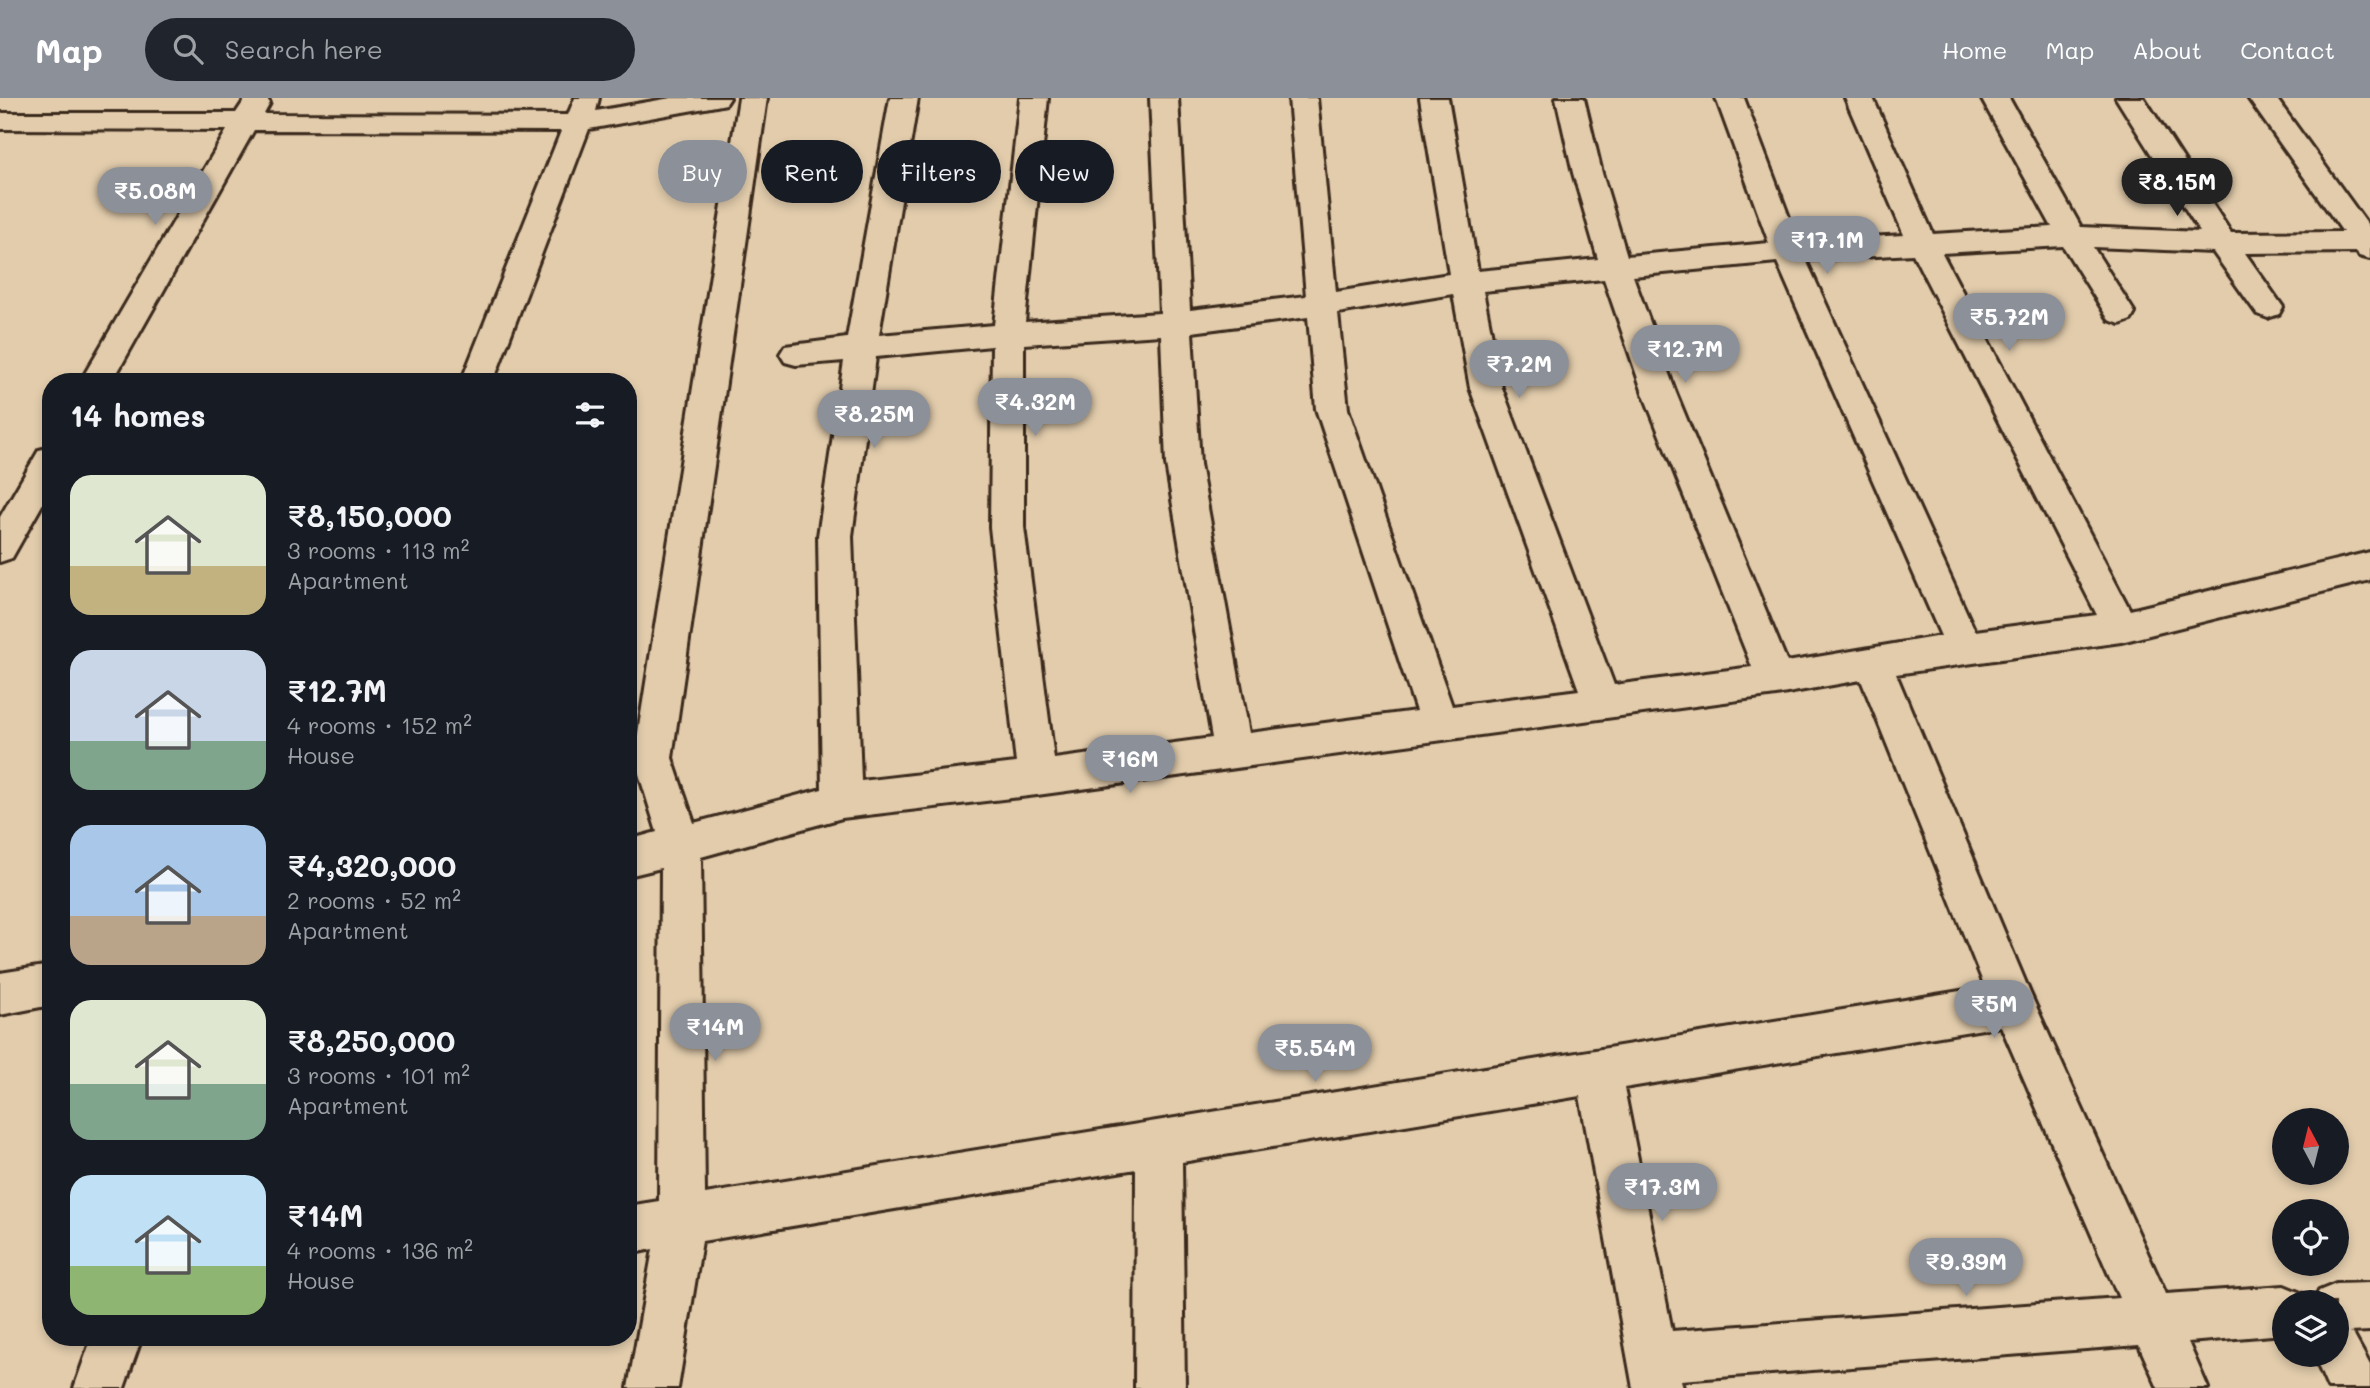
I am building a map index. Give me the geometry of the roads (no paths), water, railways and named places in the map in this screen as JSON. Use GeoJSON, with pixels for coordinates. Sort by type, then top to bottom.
{"type":"FeatureCollection","features":[{"type":"Feature","properties":{"kind":"street"},"geometry":{"type":"LineString","coordinates":[[0,121],[253,109],[583,111],[716,98]]}},
{"type":"Feature","properties":{"kind":"street"},"geometry":{"type":"LineString","coordinates":[[653,1388],[682,1221],[681,844],[653,758],[753,98]]}},
{"type":"Feature","properties":{"kind":"street"},"geometry":{"type":"LineString","coordinates":[[842,801],[835,536],[860,349],[904,98]]}},
{"type":"Feature","properties":{"kind":"street"},"geometry":{"type":"LineString","coordinates":[[1034,98],[1008,334],[1007,527],[1037,778]]}},
{"type":"Feature","properties":{"kind":"street"},"geometry":{"type":"LineString","coordinates":[[1164,98],[1183,464],[1233,751]]}},
{"type":"Feature","properties":{"kind":"street"},"geometry":{"type":"LineString","coordinates":[[1303,98],[1332,409],[1439,724]]}},
{"type":"Feature","properties":{"kind":"street"},"geometry":{"type":"LineString","coordinates":[[1434,98],[1486,388],[1602,702]]}},
{"type":"Feature","properties":{"kind":"street"},"geometry":{"type":"LineString","coordinates":[[1570,98],[1584,167],[1654,379],[1776,679]]}},
{"type":"Feature","properties":{"kind":"street"},"geometry":{"type":"LineString","coordinates":[[1730,98],[1787,251],[1964,647]]}},
{"type":"Feature","properties":{"kind":"street"},"geometry":{"type":"LineString","coordinates":[[1859,98],[1923,244],[2121,627]]}},
{"type":"Feature","properties":{"kind":"street"},"geometry":{"type":"LineString","coordinates":[[1995,98],[2071,236],[2120,313]]}},
{"type":"Feature","properties":{"kind":"street"},"geometry":{"type":"LineString","coordinates":[[2130,98],[2222,243],[2268,307]]}},
{"type":"Feature","properties":{"kind":"street"},"geometry":{"type":"LineString","coordinates":[[2262,98],[2368,244]]}},
{"type":"Feature","properties":{"kind":"street"},"geometry":{"type":"LineString","coordinates":[[101,373],[253,109]]}},
{"type":"Feature","properties":{"kind":"street"},"geometry":{"type":"LineString","coordinates":[[481,373],[583,111]]}},
{"type":"Feature","properties":{"kind":"street"},"geometry":{"type":"LineString","coordinates":[[796,354],[1008,334],[1175,323],[1321,305],[1466,282],[1787,251],[2071,236],[2222,243],[2368,244]]}},
{"type":"Feature","properties":{"kind":"street"},"geometry":{"type":"LineString","coordinates":[[0,548],[42,475]]}},
{"type":"Feature","properties":{"kind":"street"},"geometry":{"type":"LineString","coordinates":[[637,856],[842,801],[1037,778],[1776,679],[1964,647],[2121,627],[2370,566]]}},
{"type":"Feature","properties":{"kind":"street"},"geometry":{"type":"LineString","coordinates":[[1872,662],[2013,1003],[2183,1388]]}},
{"type":"Feature","properties":{"kind":"street"},"geometry":{"type":"LineString","coordinates":[[0,994],[42,987]]}},
{"type":"Feature","properties":{"kind":"street"},"geometry":{"type":"LineString","coordinates":[[637,1228],[2013,1003]]}},
{"type":"Feature","properties":{"kind":"street"},"geometry":{"type":"LineString","coordinates":[[1598,1071],[1656,1372],[2151,1319],[2272,1311]]}},
{"type":"Feature","properties":{"kind":"street"},"geometry":{"type":"LineString","coordinates":[[1159,1143],[1160,1388]]}},
{"type":"Feature","properties":{"kind":"street"},"geometry":{"type":"LineString","coordinates":[[2349,1308],[2370,1307]]}},
{"type":"Feature","properties":{"kind":"street"},"geometry":{"type":"LineString","coordinates":[[99,1388],[114,1346]]}},
{"type":"Feature","properties":{"kind":"street"},"geometry":{"type":"LineString","coordinates":[[2344,1367],[2355,1388]]}}]}
